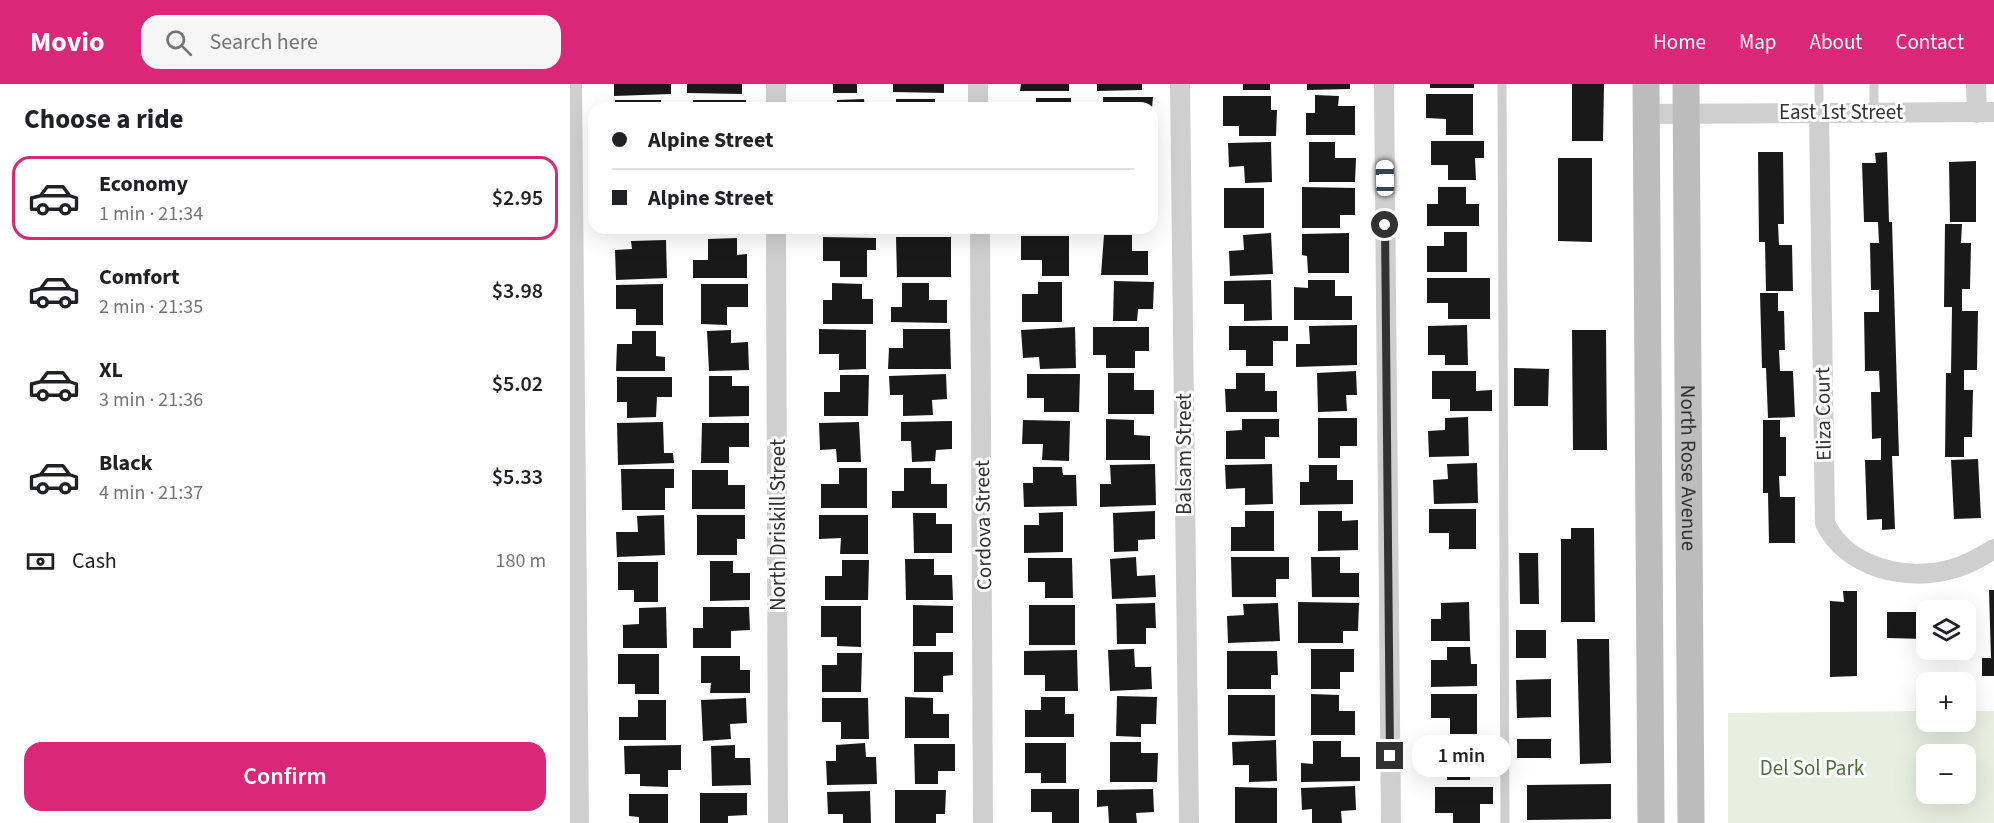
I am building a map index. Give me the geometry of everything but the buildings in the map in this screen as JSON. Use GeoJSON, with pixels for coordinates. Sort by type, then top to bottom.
{"type":"FeatureCollection","features":[{"type":"Feature","properties":{"kind":"main road","name":"North Rose Avenue"},"geometry":{"type":"LineString","coordinates":[[1646,84],[1651,823]]}},
{"type":"Feature","properties":{"kind":"main road","name":"North Rose Avenue"},"geometry":{"type":"LineString","coordinates":[[1686,84],[1691,823]]}},
{"type":"Feature","properties":{"kind":"street"},"geometry":{"type":"LineString","coordinates":[[572,84],[579,823]]}},
{"type":"Feature","properties":{"kind":"street"},"geometry":{"type":"LineString","coordinates":[[776,84],[776,102]]}},
{"type":"Feature","properties":{"kind":"street"},"geometry":{"type":"LineString","coordinates":[[978,84],[978,102]]}},
{"type":"Feature","properties":{"kind":"street","name":"Balsam Street"},"geometry":{"type":"LineString","coordinates":[[1180,84],[1189,823]]}},
{"type":"Feature","properties":{"kind":"street"},"geometry":{"type":"LineString","coordinates":[[1384,84],[1391,823]]}},
{"type":"Feature","properties":{"kind":"street"},"geometry":{"type":"LineString","coordinates":[[1976,84],[1985,113]]}},
{"type":"Feature","properties":{"kind":"street","name":"East 1st Street"},"geometry":{"type":"LineString","coordinates":[[1646,114],[1819,111],[1985,113]]}},
{"type":"Feature","properties":{"kind":"street","name":"Eliza Court"},"geometry":{"type":"LineString","coordinates":[[1819,111],[1826,523],[1840,547],[1858,559],[1880,568],[1902,573],[1929,573],[1952,569],[1994,549]]}},
{"type":"Feature","properties":{"kind":"street","name":"North Driskill Street"},"geometry":{"type":"LineString","coordinates":[[776,234],[778,823]]}},
{"type":"Feature","properties":{"kind":"street","name":"Cordova Street"},"geometry":{"type":"LineString","coordinates":[[980,234],[983,823]]}},
{"type":"Feature","properties":{"kind":"lane"},"geometry":{"type":"LineString","coordinates":[[1502,84],[1505,823]]}},
{"type":"Feature","properties":{"kind":"lane"},"geometry":{"type":"LineString","coordinates":[[1819,84],[1819,111]]}},
{"type":"Feature","properties":{"kind":"lane"},"geometry":{"type":"LineString","coordinates":[[1874,84],[1874,112]]}},
{"type":"Feature","properties":{"kind":"green space","name":"Del Sol Park"},"geometry":{"type":"Polygon","coordinates":[[[1916,711],[1916,732],[1976,732],[1976,711],[1994,711],[1994,823],[1728,823],[1728,713],[1916,711]]]}},
{"type":"Feature","properties":{"kind":"route"},"geometry":{"type":"LineString","coordinates":[[1385,225],[1390,756]]}}]}
